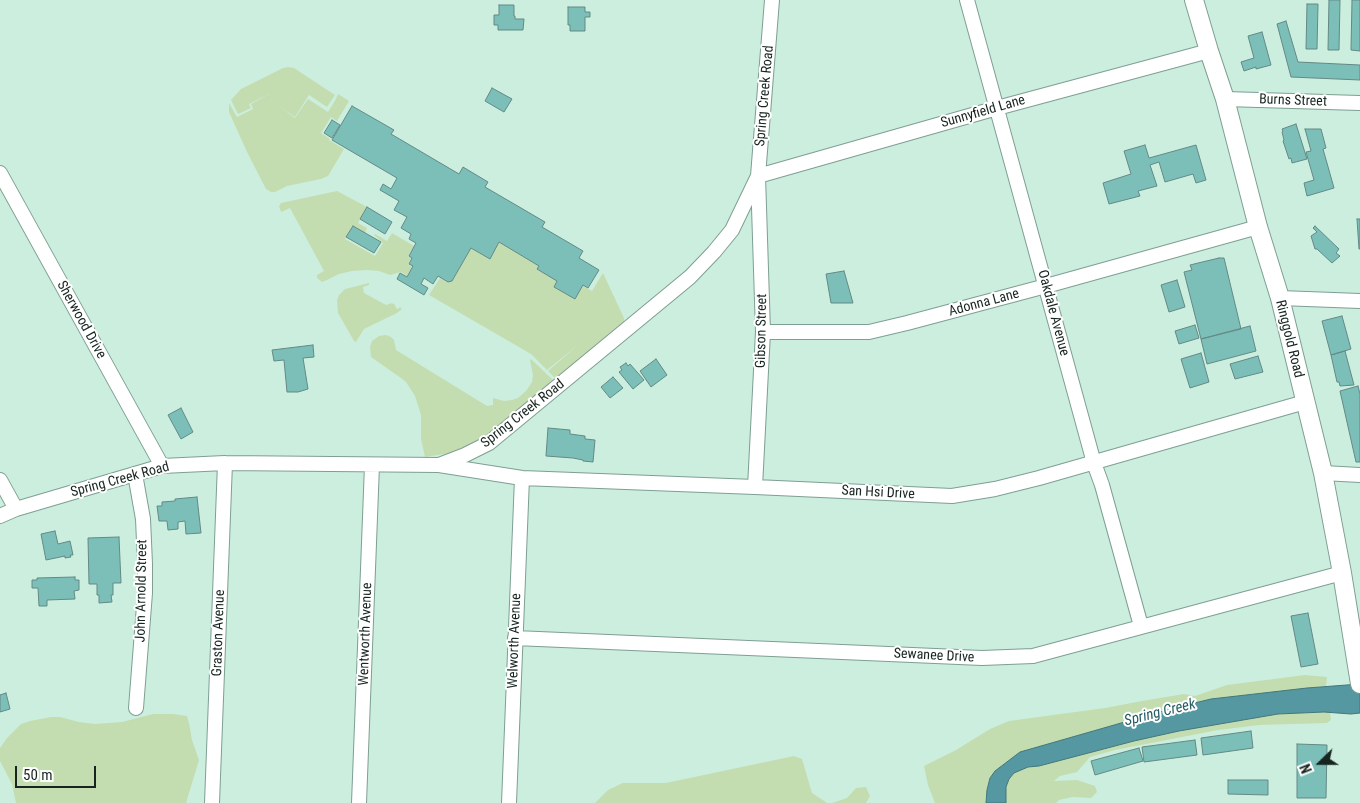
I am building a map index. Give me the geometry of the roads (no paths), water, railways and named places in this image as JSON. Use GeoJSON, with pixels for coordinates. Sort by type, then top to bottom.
{"type":"FeatureCollection","features":[{"type":"Feature","properties":{"kind":"main road","name":"Ringgold Road"},"geometry":{"type":"LineString","coordinates":[[1194,0],[1225,99],[1258,227],[1280,298],[1323,473],[1342,573],[1359,680]]}},
{"type":"Feature","properties":{"kind":"street","name":"Spring Creek Road"},"geometry":{"type":"LineString","coordinates":[[0,516],[16,509],[162,466],[225,463],[439,465],[490,443],[690,277],[732,230],[758,176],[772,0]]}},
{"type":"Feature","properties":{"kind":"street","name":"Oakdale Avenue"},"geometry":{"type":"LineString","coordinates":[[967,0],[1094,463],[1102,485],[1141,626]]}},
{"type":"Feature","properties":{"kind":"street","name":"Sunnyfield Lane"},"geometry":{"type":"LineString","coordinates":[[758,176],[1209,50]]}},
{"type":"Feature","properties":{"kind":"street","name":"Burns Street"},"geometry":{"type":"LineString","coordinates":[[1225,99],[1360,104]]}},
{"type":"Feature","properties":{"kind":"street","name":"Sherwood Drive"},"geometry":{"type":"LineString","coordinates":[[0,173],[162,466]]}},
{"type":"Feature","properties":{"kind":"street","name":"Gibson Street"},"geometry":{"type":"LineString","coordinates":[[755,486],[764,332],[758,176]]}},
{"type":"Feature","properties":{"kind":"street","name":"Adonna Lane"},"geometry":{"type":"LineString","coordinates":[[764,332],[869,332],[1046,286],[1258,227]]}},
{"type":"Feature","properties":{"kind":"street"},"geometry":{"type":"LineString","coordinates":[[1280,298],[1360,301]]}},
{"type":"Feature","properties":{"kind":"street","name":"San Hsi Drive"},"geometry":{"type":"LineString","coordinates":[[439,465],[522,478],[755,486],[952,496],[995,489],[1094,463],[1305,402]]}},
{"type":"Feature","properties":{"kind":"street","name":"Graston Avenue"},"geometry":{"type":"LineString","coordinates":[[212,803],[225,463]]}},
{"type":"Feature","properties":{"kind":"street","name":"Wentworth Avenue"},"geometry":{"type":"LineString","coordinates":[[359,803],[372,465]]}},
{"type":"Feature","properties":{"kind":"street"},"geometry":{"type":"LineString","coordinates":[[1323,473],[1360,474]]}},
{"type":"Feature","properties":{"kind":"street","name":"John Arnold Street"},"geometry":{"type":"LineString","coordinates":[[135,474],[143,519],[145,564],[145,593],[136,708]]}},
{"type":"Feature","properties":{"kind":"street","name":"Welworth Avenue"},"geometry":{"type":"LineString","coordinates":[[509,803],[522,478]]}},
{"type":"Feature","properties":{"kind":"street"},"geometry":{"type":"LineString","coordinates":[[0,480],[16,509]]}},
{"type":"Feature","properties":{"kind":"street","name":"Sewanee Drive"},"geometry":{"type":"LineString","coordinates":[[515,638],[982,658],[1033,656],[1342,573]]}},
{"type":"Feature","properties":{"kind":"water","name":"Spring Creek"},"geometry":{"type":"Polygon","coordinates":[[[1360,684],[1360,713],[1278,714],[1179,731],[1134,741],[1039,766],[1028,767],[1014,773],[1009,779],[1006,787],[1006,803],[986,803],[990,778],[995,771],[1020,752],[1211,699],[1360,684]]]}}]}
